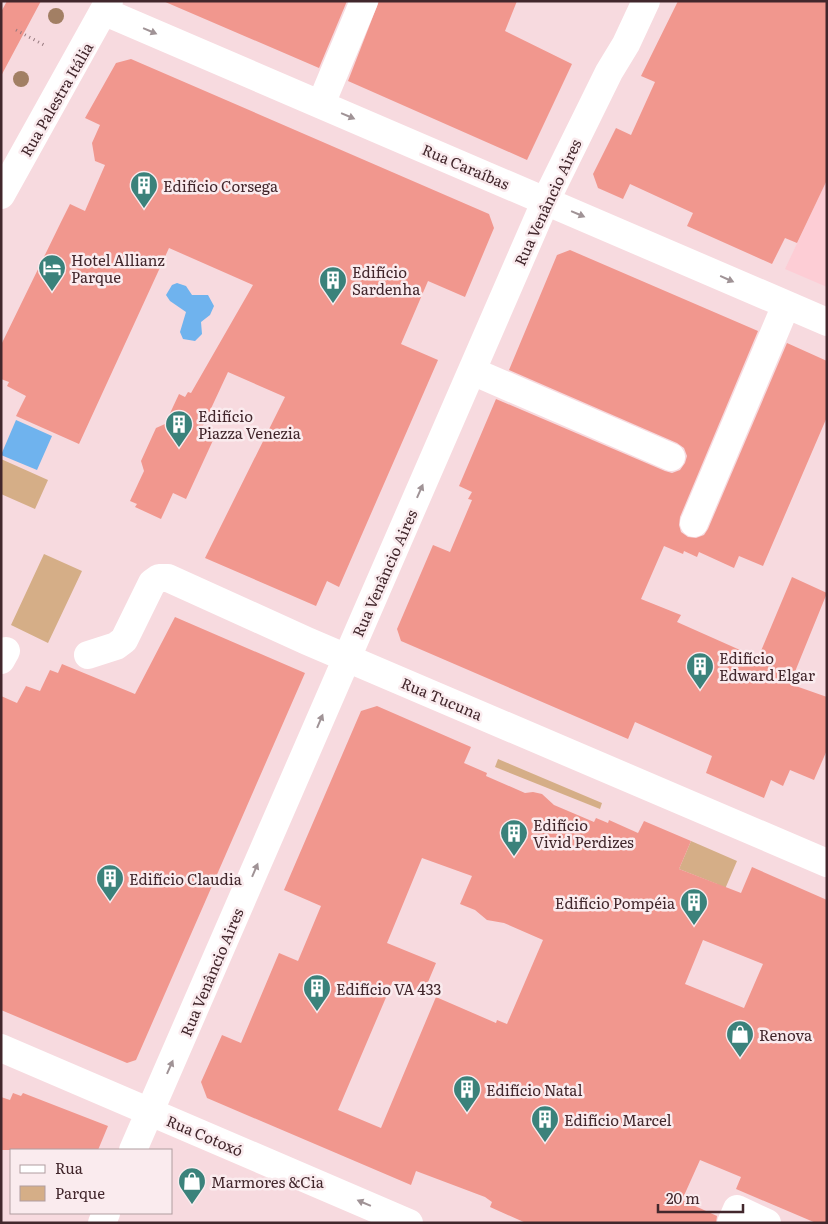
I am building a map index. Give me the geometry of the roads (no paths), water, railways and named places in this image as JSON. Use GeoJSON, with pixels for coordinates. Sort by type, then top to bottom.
{"type":"FeatureCollection","features":[{"type":"Feature","properties":{"kind":"street"},"geometry":{"type":"LineString","coordinates":[[321,104],[364,1]]}},
{"type":"Feature","properties":{"kind":"street","name":"Rua Venâncio Aires"},"geometry":{"type":"LineString","coordinates":[[133,1149],[546,200],[608,72],[626,44],[646,1]]}},
{"type":"Feature","properties":{"kind":"street","name":"Rua Caraíbas"},"geometry":{"type":"LineString","coordinates":[[107,7],[321,104],[827,322]]}},
{"type":"Feature","properties":{"kind":"street","name":"Rua Palestra Itália"},"geometry":{"type":"LineString","coordinates":[[1,195],[107,7]]}},
{"type":"Feature","properties":{"kind":"street"},"geometry":{"type":"LineString","coordinates":[[694,523],[786,305]]}},
{"type":"Feature","properties":{"kind":"street"},"geometry":{"type":"LineString","coordinates":[[472,371],[671,457]]}},
{"type":"Feature","properties":{"kind":"street","name":"Rua Tucuna"},"geometry":{"type":"LineString","coordinates":[[88,655],[116,646],[124,640],[152,583],[159,578],[168,578],[347,658],[827,863]]}},
{"type":"Feature","properties":{"kind":"street","name":"Rua Cotoxó"},"geometry":{"type":"LineString","coordinates":[[1,1048],[409,1223]]}},
{"type":"Feature","properties":{"kind":"street"},"geometry":{"type":"LineString","coordinates":[[731,1223],[737,1209],[767,1223]]}},
{"type":"Feature","properties":{"kind":"water"},"geometry":{"type":"Polygon","coordinates":[[[177,283],[186,286],[192,295],[208,295],[214,306],[210,315],[201,322],[202,334],[195,341],[183,339],[180,332],[186,312],[170,301],[166,295],[172,285],[177,283]]]}},
{"type":"Feature","properties":{"kind":"water"},"geometry":{"type":"Polygon","coordinates":[[[16,420],[52,436],[37,470],[1,455],[16,420]]]}},
{"type":"Feature","properties":{"kind":"place","name":"Edifício Corsega"},"geometry":{"type":"Point","coordinates":[144,209]}},
{"type":"Feature","properties":{"kind":"place","name":"Hotel Allianz Parque"},"geometry":{"type":"Point","coordinates":[52,292]}},
{"type":"Feature","properties":{"kind":"place","name":"Edifício Sardenha"},"geometry":{"type":"Point","coordinates":[333,304]}},
{"type":"Feature","properties":{"kind":"place","name":"Edifício Piazza Venezia"},"geometry":{"type":"Point","coordinates":[179,448]}},
{"type":"Feature","properties":{"kind":"place","name":"Edifício Edward Elgar"},"geometry":{"type":"Point","coordinates":[700,690]}},
{"type":"Feature","properties":{"kind":"place","name":"Edifício Vivid Perdizes"},"geometry":{"type":"Point","coordinates":[514,857]}},
{"type":"Feature","properties":{"kind":"place","name":"Edifício Claudia"},"geometry":{"type":"Point","coordinates":[110,902]}},
{"type":"Feature","properties":{"kind":"place","name":"Edifício Pompéia"},"geometry":{"type":"Point","coordinates":[694,926]}},
{"type":"Feature","properties":{"kind":"place","name":"Edifício VA 433"},"geometry":{"type":"Point","coordinates":[317,1012]}},
{"type":"Feature","properties":{"kind":"place","name":"Renova"},"geometry":{"type":"Point","coordinates":[740,1058]}},
{"type":"Feature","properties":{"kind":"place","name":"Edifício Natal"},"geometry":{"type":"Point","coordinates":[467,1113]}},
{"type":"Feature","properties":{"kind":"place","name":"Edifício Marcel"},"geometry":{"type":"Point","coordinates":[545,1143]}},
{"type":"Feature","properties":{"kind":"place","name":"Marmores &Cia"},"geometry":{"type":"Point","coordinates":[192,1205]}}]}
